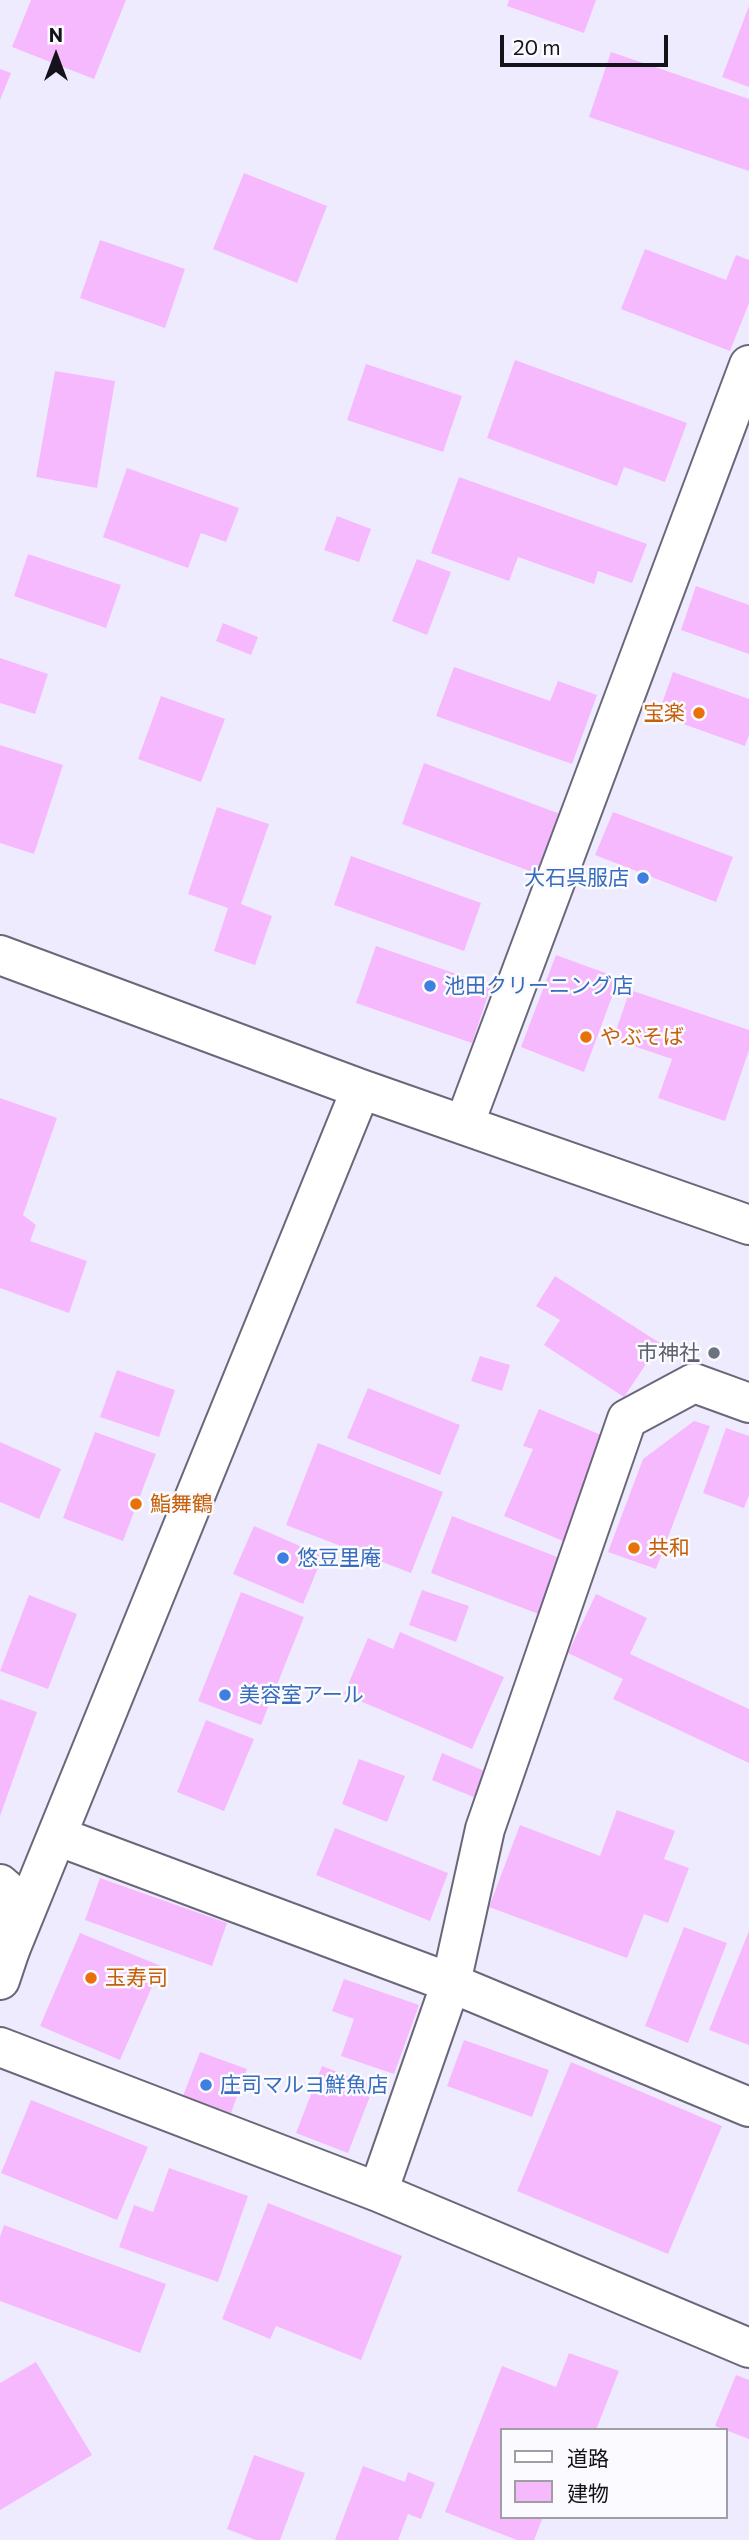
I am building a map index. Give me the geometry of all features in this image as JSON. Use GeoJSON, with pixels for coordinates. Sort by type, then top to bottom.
{"type":"FeatureCollection","features":[{"type":"Feature","properties":{"kind":"street"},"geometry":{"type":"LineString","coordinates":[[464,1125],[749,365]]}},
{"type":"Feature","properties":{"kind":"street"},"geometry":{"type":"LineString","coordinates":[[0,955],[361,1089],[749,1225]]}},
{"type":"Feature","properties":{"kind":"street"},"geometry":{"type":"LineString","coordinates":[[5,1965],[361,1089]]}},
{"type":"Feature","properties":{"kind":"street"},"geometry":{"type":"LineString","coordinates":[[378,2192],[451,1983],[485,1829],[627,1419],[694,1384],[749,1403]]}},
{"type":"Feature","properties":{"kind":"street"},"geometry":{"type":"LineString","coordinates":[[57,1836],[451,1983],[749,2108]]}},
{"type":"Feature","properties":{"kind":"street"},"geometry":{"type":"LineString","coordinates":[[0,1884],[8,1891],[5,1965]]}},
{"type":"Feature","properties":{"kind":"street"},"geometry":{"type":"LineString","coordinates":[[0,2047],[378,2192],[749,2348]]}},
{"type":"Feature","properties":{"kind":"building"},"geometry":{"type":"Polygon","coordinates":[[[31,0],[126,0],[94,79],[12,47],[31,0]]]}},
{"type":"Feature","properties":{"kind":"building"},"geometry":{"type":"Polygon","coordinates":[[[509,0],[596,0],[584,33],[507,6],[509,0]]]}},
{"type":"Feature","properties":{"kind":"building"},"geometry":{"type":"Polygon","coordinates":[[[749,6],[749,87],[722,77],[749,6]]]}},
{"type":"Feature","properties":{"kind":"building"},"geometry":{"type":"Polygon","coordinates":[[[611,52],[749,99],[749,171],[589,117],[611,52]]]}},
{"type":"Feature","properties":{"kind":"building"},"geometry":{"type":"Polygon","coordinates":[[[0,69],[11,73],[0,100],[0,69]]]}},
{"type":"Feature","properties":{"kind":"building"},"geometry":{"type":"Polygon","coordinates":[[[244,173],[327,206],[297,283],[213,249],[244,173]]]}},
{"type":"Feature","properties":{"kind":"building"},"geometry":{"type":"Polygon","coordinates":[[[100,240],[185,269],[165,328],[80,298],[100,240]]]}},
{"type":"Feature","properties":{"kind":"building"},"geometry":{"type":"Polygon","coordinates":[[[645,249],[726,280],[736,255],[749,260],[749,303],[730,351],[621,309],[645,249]]]}},
{"type":"Feature","properties":{"kind":"building"},"geometry":{"type":"Polygon","coordinates":[[[515,360],[687,423],[665,482],[624,467],[617,486],[487,438],[515,360]]]}},
{"type":"Feature","properties":{"kind":"building"},"geometry":{"type":"Polygon","coordinates":[[[366,364],[462,396],[443,452],[347,420],[366,364]]]}},
{"type":"Feature","properties":{"kind":"building"},"geometry":{"type":"Polygon","coordinates":[[[55,371],[115,381],[97,488],[36,477],[55,371]]]}},
{"type":"Feature","properties":{"kind":"building"},"geometry":{"type":"Polygon","coordinates":[[[127,468],[239,508],[226,542],[201,533],[188,568],[103,537],[127,468]]]}},
{"type":"Feature","properties":{"kind":"building"},"geometry":{"type":"Polygon","coordinates":[[[459,477],[647,544],[632,583],[598,571],[594,584],[518,557],[509,581],[431,553],[459,477]]]}},
{"type":"Feature","properties":{"kind":"building"},"geometry":{"type":"Polygon","coordinates":[[[337,516],[371,529],[359,562],[324,550],[337,516]]]}},
{"type":"Feature","properties":{"kind":"building"},"geometry":{"type":"Polygon","coordinates":[[[28,554],[121,585],[106,628],[14,596],[28,554]]]}},
{"type":"Feature","properties":{"kind":"building"},"geometry":{"type":"Polygon","coordinates":[[[417,559],[451,572],[427,635],[392,621],[417,559]]]}},
{"type":"Feature","properties":{"kind":"building"},"geometry":{"type":"Polygon","coordinates":[[[696,586],[749,605],[749,654],[681,630],[696,586]]]}},
{"type":"Feature","properties":{"kind":"building"},"geometry":{"type":"Polygon","coordinates":[[[223,623],[258,637],[251,655],[216,641],[223,623]]]}},
{"type":"Feature","properties":{"kind":"building"},"geometry":{"type":"Polygon","coordinates":[[[0,658],[48,674],[35,714],[0,703],[0,658]]]}},
{"type":"Feature","properties":{"kind":"building"},"geometry":{"type":"Polygon","coordinates":[[[454,667],[550,701],[558,681],[597,695],[572,764],[436,716],[454,667]]]}},
{"type":"Feature","properties":{"kind":"building"},"geometry":{"type":"Polygon","coordinates":[[[673,672],[749,699],[749,735],[745,746],[658,715],[673,672]]]}},
{"type":"Feature","properties":{"kind":"building"},"geometry":{"type":"Polygon","coordinates":[[[161,696],[225,719],[201,782],[138,759],[161,696]]]}},
{"type":"Feature","properties":{"kind":"building"},"geometry":{"type":"Polygon","coordinates":[[[0,745],[63,765],[34,854],[0,843],[0,745]]]}},
{"type":"Feature","properties":{"kind":"building"},"geometry":{"type":"Polygon","coordinates":[[[424,763],[560,814],[538,874],[402,824],[424,763]]]}},
{"type":"Feature","properties":{"kind":"building"},"geometry":{"type":"Polygon","coordinates":[[[217,807],[269,824],[241,904],[272,916],[255,965],[214,951],[228,908],[188,894],[217,807]]]}},
{"type":"Feature","properties":{"kind":"building"},"geometry":{"type":"Polygon","coordinates":[[[613,812],[733,857],[716,902],[595,855],[613,812]]]}},
{"type":"Feature","properties":{"kind":"building"},"geometry":{"type":"Polygon","coordinates":[[[351,856],[481,903],[464,951],[334,905],[351,856]]]}},
{"type":"Feature","properties":{"kind":"building"},"geometry":{"type":"Polygon","coordinates":[[[376,946],[491,986],[472,1043],[356,1003],[376,946]]]}},
{"type":"Feature","properties":{"kind":"building"},"geometry":{"type":"Polygon","coordinates":[[[556,955],[619,978],[584,1072],[521,1047],[556,955]]]}},
{"type":"Feature","properties":{"kind":"building"},"geometry":{"type":"Polygon","coordinates":[[[630,990],[749,1030],[749,1050],[725,1121],[658,1098],[672,1059],[613,1039],[630,990]]]}},
{"type":"Feature","properties":{"kind":"building"},"geometry":{"type":"Polygon","coordinates":[[[0,1098],[57,1118],[23,1215],[36,1225],[30,1241],[87,1261],[69,1313],[0,1288],[0,1098]]]}},
{"type":"Feature","properties":{"kind":"building"},"geometry":{"type":"Polygon","coordinates":[[[555,1276],[660,1343],[624,1397],[544,1345],[560,1320],[536,1306],[555,1276]]]}},
{"type":"Feature","properties":{"kind":"building"},"geometry":{"type":"Polygon","coordinates":[[[480,1356],[510,1365],[502,1391],[471,1381],[480,1356]]]}},
{"type":"Feature","properties":{"kind":"building"},"geometry":{"type":"Polygon","coordinates":[[[117,1370],[175,1390],[159,1437],[100,1417],[117,1370]]]}},
{"type":"Feature","properties":{"kind":"building"},"geometry":{"type":"Polygon","coordinates":[[[368,1388],[460,1425],[440,1475],[347,1438],[368,1388]]]}},
{"type":"Feature","properties":{"kind":"building"},"geometry":{"type":"Polygon","coordinates":[[[539,1409],[613,1440],[570,1544],[504,1516],[533,1449],[523,1446],[539,1409]]]}},
{"type":"Feature","properties":{"kind":"building"},"geometry":{"type":"Polygon","coordinates":[[[694,1421],[710,1426],[656,1569],[608,1552],[643,1459],[694,1421]]]}},
{"type":"Feature","properties":{"kind":"building"},"geometry":{"type":"Polygon","coordinates":[[[726,1428],[749,1436],[749,1495],[744,1508],[703,1493],[726,1428]]]}},
{"type":"Feature","properties":{"kind":"building"},"geometry":{"type":"Polygon","coordinates":[[[95,1432],[156,1454],[123,1541],[63,1518],[95,1432]]]}},
{"type":"Feature","properties":{"kind":"building"},"geometry":{"type":"Polygon","coordinates":[[[0,1442],[61,1469],[39,1519],[0,1502],[0,1442]]]}},
{"type":"Feature","properties":{"kind":"building"},"geometry":{"type":"Polygon","coordinates":[[[318,1443],[443,1492],[411,1573],[286,1525],[318,1443]]]}},
{"type":"Feature","properties":{"kind":"building"},"geometry":{"type":"Polygon","coordinates":[[[452,1516],[565,1560],[544,1616],[431,1573],[452,1516]]]}},
{"type":"Feature","properties":{"kind":"building"},"geometry":{"type":"Polygon","coordinates":[[[254,1526],[323,1556],[303,1604],[233,1574],[254,1526]]]}},
{"type":"Feature","properties":{"kind":"building"},"geometry":{"type":"Polygon","coordinates":[[[422,1590],[469,1606],[456,1642],[409,1625],[422,1590]]]}},
{"type":"Feature","properties":{"kind":"building"},"geometry":{"type":"Polygon","coordinates":[[[241,1592],[304,1617],[261,1725],[198,1701],[241,1592]]]}},
{"type":"Feature","properties":{"kind":"building"},"geometry":{"type":"Polygon","coordinates":[[[596,1594],[647,1618],[630,1654],[749,1709],[749,1763],[613,1699],[623,1679],[568,1653],[596,1594]]]}},
{"type":"Feature","properties":{"kind":"building"},"geometry":{"type":"Polygon","coordinates":[[[29,1595],[77,1614],[48,1689],[0,1671],[29,1595]]]}},
{"type":"Feature","properties":{"kind":"building"},"geometry":{"type":"Polygon","coordinates":[[[400,1632],[504,1677],[472,1749],[344,1694],[368,1638],[393,1649],[400,1632]]]}},
{"type":"Feature","properties":{"kind":"building"},"geometry":{"type":"Polygon","coordinates":[[[0,1699],[37,1712],[0,1816],[0,1699]]]}},
{"type":"Feature","properties":{"kind":"building"},"geometry":{"type":"Polygon","coordinates":[[[206,1720],[254,1739],[224,1811],[177,1792],[206,1720]]]}},
{"type":"Feature","properties":{"kind":"building"},"geometry":{"type":"Polygon","coordinates":[[[442,1753],[487,1772],[476,1798],[432,1780],[442,1753]]]}},
{"type":"Feature","properties":{"kind":"building"},"geometry":{"type":"Polygon","coordinates":[[[359,1759],[405,1776],[387,1822],[342,1804],[359,1759]]]}},
{"type":"Feature","properties":{"kind":"building"},"geometry":{"type":"Polygon","coordinates":[[[617,1810],[675,1831],[664,1859],[689,1868],[668,1923],[644,1914],[627,1958],[489,1907],[520,1825],[600,1856],[617,1810]]]}},
{"type":"Feature","properties":{"kind":"building"},"geometry":{"type":"Polygon","coordinates":[[[335,1828],[448,1873],[430,1921],[316,1875],[335,1828]]]}},
{"type":"Feature","properties":{"kind":"building"},"geometry":{"type":"Polygon","coordinates":[[[100,1878],[227,1923],[212,1966],[85,1920],[100,1878]]]}},
{"type":"Feature","properties":{"kind":"building"},"geometry":{"type":"Polygon","coordinates":[[[684,1927],[727,1943],[688,2043],[645,2026],[684,1927]]]}},
{"type":"Feature","properties":{"kind":"building"},"geometry":{"type":"Polygon","coordinates":[[[749,1931],[749,2045],[709,2030],[749,1931]]]}},
{"type":"Feature","properties":{"kind":"building"},"geometry":{"type":"Polygon","coordinates":[[[80,1933],[161,1966],[120,2060],[40,2026],[80,1933]]]}},
{"type":"Feature","properties":{"kind":"building"},"geometry":{"type":"Polygon","coordinates":[[[344,1979],[419,2005],[394,2074],[341,2056],[354,2019],[332,2011],[344,1979]]]}},
{"type":"Feature","properties":{"kind":"building"},"geometry":{"type":"Polygon","coordinates":[[[464,2040],[549,2070],[532,2117],[447,2086],[464,2040]]]}},
{"type":"Feature","properties":{"kind":"building"},"geometry":{"type":"Polygon","coordinates":[[[200,2052],[247,2069],[231,2113],[183,2096],[200,2052]]]}},
{"type":"Feature","properties":{"kind":"building"},"geometry":{"type":"Polygon","coordinates":[[[571,2062],[722,2126],[668,2254],[517,2191],[571,2062]]]}},
{"type":"Feature","properties":{"kind":"building"},"geometry":{"type":"Polygon","coordinates":[[[322,2066],[374,2086],[348,2153],[296,2133],[322,2066]]]}},
{"type":"Feature","properties":{"kind":"building"},"geometry":{"type":"Polygon","coordinates":[[[31,2100],[148,2147],[117,2220],[1,2173],[31,2100]]]}},
{"type":"Feature","properties":{"kind":"building"},"geometry":{"type":"Polygon","coordinates":[[[169,2168],[248,2196],[218,2282],[119,2247],[134,2205],[153,2212],[169,2168]]]}},
{"type":"Feature","properties":{"kind":"building"},"geometry":{"type":"Polygon","coordinates":[[[268,2203],[402,2256],[361,2360],[276,2326],[270,2339],[222,2319],[268,2203]]]}},
{"type":"Feature","properties":{"kind":"building"},"geometry":{"type":"Polygon","coordinates":[[[4,2225],[166,2284],[140,2353],[0,2301],[0,2237],[4,2225]]]}},
{"type":"Feature","properties":{"kind":"building"},"geometry":{"type":"Polygon","coordinates":[[[569,2353],[619,2371],[597,2428],[500,2428],[500,2519],[542,2519],[534,2540],[517,2540],[445,2512],[502,2366],[556,2387],[569,2353]]]}},
{"type":"Feature","properties":{"kind":"building"},"geometry":{"type":"Polygon","coordinates":[[[36,2362],[92,2455],[0,2510],[0,2383],[36,2362]]]}},
{"type":"Feature","properties":{"kind":"building"},"geometry":{"type":"Polygon","coordinates":[[[736,2375],[749,2380],[749,2439],[728,2431],[728,2428],[715,2426],[736,2375]]]}},
{"type":"Feature","properties":{"kind":"building"},"geometry":{"type":"Polygon","coordinates":[[[254,2455],[305,2473],[280,2540],[256,2540],[227,2529],[254,2455]]]}},
{"type":"Feature","properties":{"kind":"building"},"geometry":{"type":"Polygon","coordinates":[[[363,2466],[405,2482],[408,2472],[435,2483],[421,2519],[408,2514],[398,2540],[335,2540],[363,2466]]]}},
{"type":"Feature","properties":{"kind":"place","name":"宝楽"},"geometry":{"type":"Point","coordinates":[699,713]}},
{"type":"Feature","properties":{"kind":"place","name":"大石呉服店"},"geometry":{"type":"Point","coordinates":[643,878]}},
{"type":"Feature","properties":{"kind":"place","name":"池田クリーニング店"},"geometry":{"type":"Point","coordinates":[430,986]}},
{"type":"Feature","properties":{"kind":"place","name":"やぶそば"},"geometry":{"type":"Point","coordinates":[586,1037]}},
{"type":"Feature","properties":{"kind":"place","name":"市神社"},"geometry":{"type":"Point","coordinates":[714,1353]}},
{"type":"Feature","properties":{"kind":"place","name":"鮨舞鶴"},"geometry":{"type":"Point","coordinates":[136,1504]}},
{"type":"Feature","properties":{"kind":"place","name":"共和"},"geometry":{"type":"Point","coordinates":[634,1548]}},
{"type":"Feature","properties":{"kind":"place","name":"悠豆里庵"},"geometry":{"type":"Point","coordinates":[283,1558]}},
{"type":"Feature","properties":{"kind":"place","name":"美容室アール"},"geometry":{"type":"Point","coordinates":[225,1695]}},
{"type":"Feature","properties":{"kind":"place","name":"玉寿司"},"geometry":{"type":"Point","coordinates":[91,1978]}},
{"type":"Feature","properties":{"kind":"place","name":"庄司マルヨ鮮魚店"},"geometry":{"type":"Point","coordinates":[206,2085]}}]}
